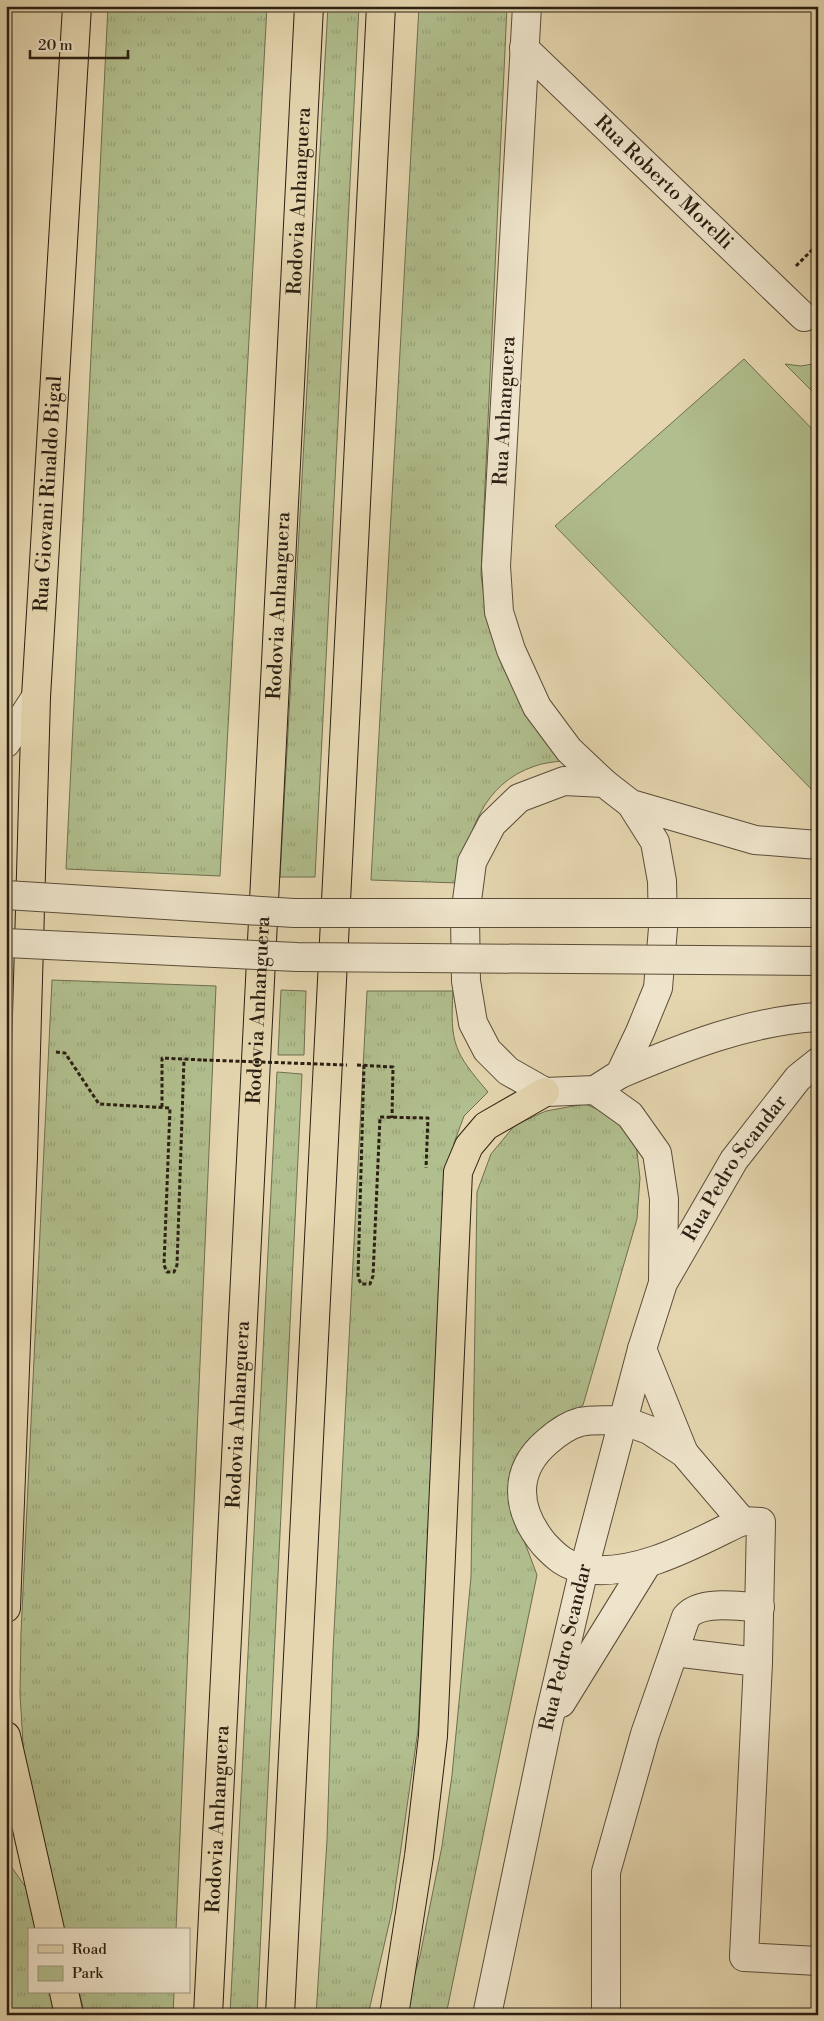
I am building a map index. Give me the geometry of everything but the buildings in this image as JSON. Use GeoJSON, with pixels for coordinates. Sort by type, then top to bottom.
{"type":"FeatureCollection","features":[{"type":"Feature","properties":{"kind":"main road","name":"Rua Giovani Rinaldo Bigal"},"geometry":{"type":"LineString","coordinates":[[6,1608],[23,1156],[36,697],[76,6]]}},
{"type":"Feature","properties":{"kind":"main road","name":"Rodovia Anhanguera"},"geometry":{"type":"LineString","coordinates":[[208,2015],[309,6]]}},
{"type":"Feature","properties":{"kind":"main road"},"geometry":{"type":"LineString","coordinates":[[280,2015],[380,6]]}},
{"type":"Feature","properties":{"kind":"main road"},"geometry":{"type":"LineString","coordinates":[[394,2015],[420,1856],[433,1736],[458,1172],[469,1146],[486,1126],[545,1092]]}},
{"type":"Feature","properties":{"kind":"main road"},"geometry":{"type":"LineString","coordinates":[[6,1736],[50,1928]]}},
{"type":"Feature","properties":{"kind":"main road"},"geometry":{"type":"LineString","coordinates":[[64,1994],[69,2015]]}},
{"type":"Feature","properties":{"kind":"street","name":"Rua Anhanguera"},"geometry":{"type":"LineString","coordinates":[[526,6],[496,566],[499,612],[511,650],[536,707],[569,750],[604,783],[631,804]]}},
{"type":"Feature","properties":{"kind":"street","name":"Rua Roberto Morelli"},"geometry":{"type":"LineString","coordinates":[[524,48],[804,317]]}},
{"type":"Feature","properties":{"kind":"street"},"geometry":{"type":"LineString","coordinates":[[6,743],[36,697]]}},
{"type":"Feature","properties":{"kind":"street"},"geometry":{"type":"LineString","coordinates":[[604,783],[564,780],[519,798],[492,824],[472,862],[465,916],[466,981],[474,1023],[487,1050],[508,1071],[545,1092],[595,1090],[620,1074],[673,1052],[733,1031],[782,1019],[818,1016]]}},
{"type":"Feature","properties":{"kind":"street"},"geometry":{"type":"LineString","coordinates":[[631,804],[754,840],[818,845]]}},
{"type":"Feature","properties":{"kind":"street"},"geometry":{"type":"LineString","coordinates":[[620,1074],[658,988],[663,928],[662,881],[655,842],[631,804]]}},
{"type":"Feature","properties":{"kind":"street"},"geometry":{"type":"LineString","coordinates":[[6,895],[294,913],[818,913]]}},
{"type":"Feature","properties":{"kind":"street"},"geometry":{"type":"LineString","coordinates":[[6,942],[297,957],[818,961]]}},
{"type":"Feature","properties":{"kind":"street","name":"Rua Pedro Scandar"},"geometry":{"type":"LineString","coordinates":[[487,2015],[548,1723],[584,1569],[622,1420],[663,1283],[734,1160],[798,1078],[818,1062]]}},
{"type":"Feature","properties":{"kind":"street","name":"Rua Pedro Scandar"},"geometry":{"type":"LineString","coordinates":[[595,1090],[630,1115],[657,1153],[664,1199],[663,1283]]}},
{"type":"Feature","properties":{"kind":"street"},"geometry":{"type":"LineString","coordinates":[[6,1111],[23,1156]]}},
{"type":"Feature","properties":{"kind":"street"},"geometry":{"type":"LineString","coordinates":[[642,1349],[684,1452]]}},
{"type":"Feature","properties":{"kind":"street"},"geometry":{"type":"LineString","coordinates":[[742,1521],[684,1452],[649,1430],[622,1420],[580,1422],[556,1434],[534,1452],[523,1475],[521,1499],[531,1527],[559,1561],[584,1569],[612,1569],[646,1564],[742,1521],[761,1522],[758,1662],[744,1957],[818,1961]]}},
{"type":"Feature","properties":{"kind":"street"},"geometry":{"type":"LineString","coordinates":[[548,1723],[646,1564]]}},
{"type":"Feature","properties":{"kind":"street"},"geometry":{"type":"LineString","coordinates":[[606,2015],[606,1872],[644,1734],[686,1617],[692,1610],[704,1606],[760,1608]]}},
{"type":"Feature","properties":{"kind":"street"},"geometry":{"type":"LineString","coordinates":[[674,1652],[758,1662]]}},
{"type":"Feature","properties":{"kind":"path"},"geometry":{"type":"LineString","coordinates":[[65,1053],[99,1104],[170,1108],[164,1265],[167,1272],[174,1272],[177,1265],[184,1059]]}},
{"type":"Feature","properties":{"kind":"path"},"geometry":{"type":"LineString","coordinates":[[162,1107],[162,1058],[364,1065],[393,1067],[392,1118]]}},
{"type":"Feature","properties":{"kind":"path"},"geometry":{"type":"LineString","coordinates":[[364,1065],[358,1277],[362,1284],[370,1284],[373,1276],[380,1117],[428,1118],[426,1171]]}},
{"type":"Feature","properties":{"kind":"green space"},"geometry":{"type":"Polygon","coordinates":[[[108,6],[267,6],[220,876],[66,869],[108,6]]]}},
{"type":"Feature","properties":{"kind":"green space"},"geometry":{"type":"Polygon","coordinates":[[[328,6],[359,6],[315,877],[280,877],[328,6]]]}},
{"type":"Feature","properties":{"kind":"green space"},"geometry":{"type":"Polygon","coordinates":[[[419,6],[507,6],[481,574],[490,626],[507,674],[530,719],[561,761],[538,765],[517,774],[502,785],[490,798],[480,813],[473,829],[458,883],[371,880],[419,6]]]}},
{"type":"Feature","properties":{"kind":"green space"},"geometry":{"type":"Polygon","coordinates":[[[744,359],[818,435],[818,796],[555,526],[744,359]]]}},
{"type":"Feature","properties":{"kind":"green space"},"geometry":{"type":"Polygon","coordinates":[[[818,363],[818,397],[785,364],[801,366],[818,363]]]}},
{"type":"Feature","properties":{"kind":"green space"},"geometry":{"type":"Polygon","coordinates":[[[52,980],[216,986],[176,1928],[63,1928],[24,1760],[20,1694],[21,1633],[52,980]]]}},
{"type":"Feature","properties":{"kind":"green space"},"geometry":{"type":"Polygon","coordinates":[[[281,990],[306,991],[304,1055],[278,1055],[281,990]]]}},
{"type":"Feature","properties":{"kind":"green space"},"geometry":{"type":"Polygon","coordinates":[[[367,991],[453,991],[452,1024],[457,1046],[468,1067],[488,1092],[464,1116],[454,1143],[431,1491],[418,1730],[392,1911],[368,2015],[316,2015],[327,1840],[333,1651],[367,991]]]}},
{"type":"Feature","properties":{"kind":"green space"},"geometry":{"type":"Polygon","coordinates":[[[277,1072],[302,1074],[257,2015],[230,2015],[277,1072]]]}},
{"type":"Feature","properties":{"kind":"green space"},"geometry":{"type":"Polygon","coordinates":[[[585,1104],[611,1115],[636,1143],[640,1178],[637,1219],[583,1405],[538,1434],[519,1527],[537,1575],[446,2015],[403,2015],[420,1956],[442,1846],[452,1775],[471,1577],[477,1192],[491,1154],[515,1125],[546,1111],[585,1104]]]}},
{"type":"Feature","properties":{"kind":"green space"},"geometry":{"type":"Polygon","coordinates":[[[8,1862],[27,1889],[37,1928],[28,1928],[28,1994],[53,1994],[58,2015],[6,2015],[8,1862]]]}},
{"type":"Feature","properties":{"kind":"green space"},"geometry":{"type":"Polygon","coordinates":[[[80,1994],[174,1994],[173,2015],[85,2015],[80,1994]]]}}]}
